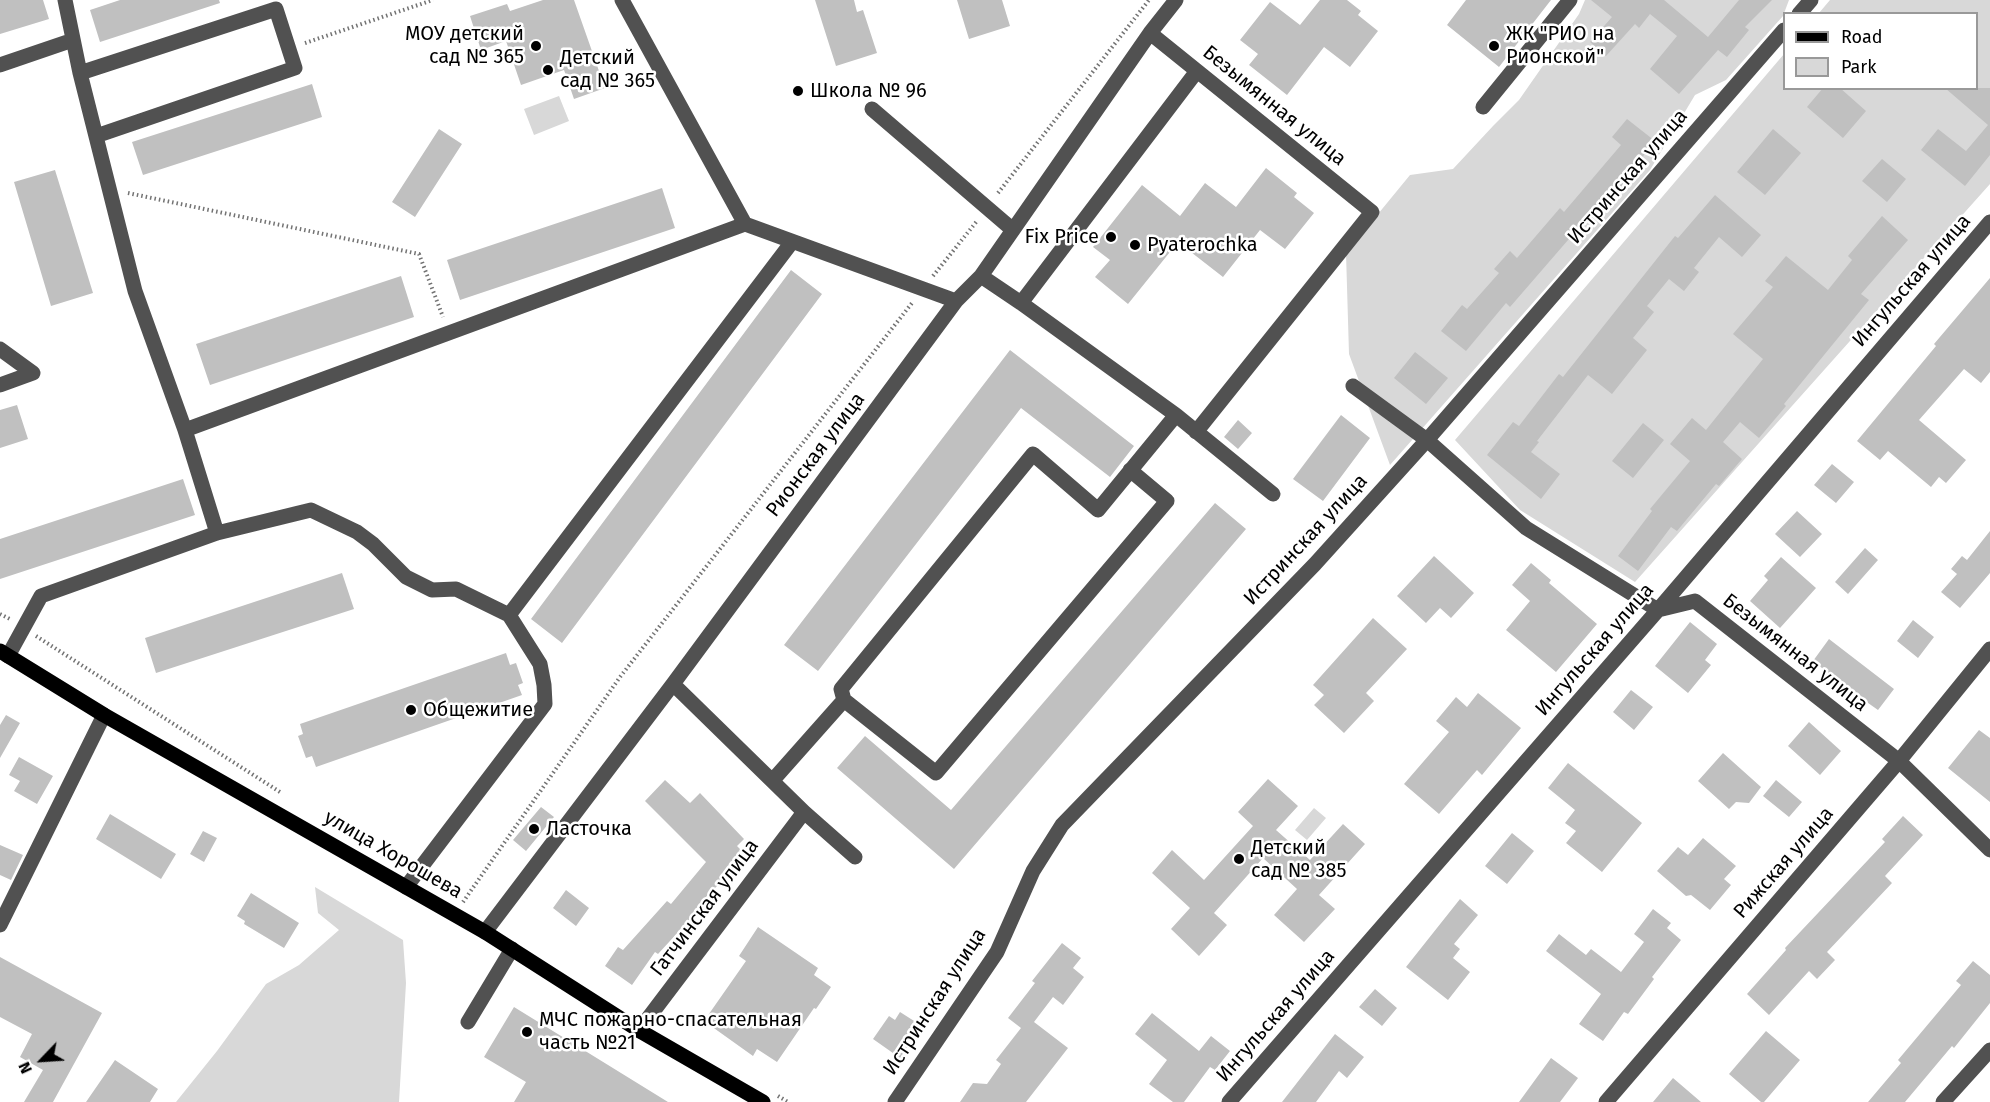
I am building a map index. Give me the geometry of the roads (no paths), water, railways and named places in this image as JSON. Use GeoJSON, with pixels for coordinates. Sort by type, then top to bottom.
{"type":"FeatureCollection","features":[{"type":"Feature","properties":{"kind":"main road","name":"улица Хорошева"},"geometry":{"type":"LineString","coordinates":[[4,653],[104,715],[485,932],[640,1031],[763,1102]]}},
{"type":"Feature","properties":{"kind":"street"},"geometry":{"type":"LineString","coordinates":[[65,0],[72,40],[135,291],[185,430],[217,533]]}},
{"type":"Feature","properties":{"kind":"street"},"geometry":{"type":"LineString","coordinates":[[622,0],[746,224],[956,301]]}},
{"type":"Feature","properties":{"kind":"street","name":"Рионская улица"},"geometry":{"type":"LineString","coordinates":[[485,932],[673,684],[956,301],[981,276],[1150,33],[1176,0]]}},
{"type":"Feature","properties":{"kind":"street"},"geometry":{"type":"LineString","coordinates":[[1483,107],[1570,0]]}},
{"type":"Feature","properties":{"kind":"street"},"geometry":{"type":"LineString","coordinates":[[1801,12],[1811,0]]}},
{"type":"Feature","properties":{"kind":"street"},"geometry":{"type":"LineString","coordinates":[[80,73],[276,9],[295,68],[96,136]]}},
{"type":"Feature","properties":{"kind":"street","name":"Истринская улица"},"geometry":{"type":"LineString","coordinates":[[895,1102],[997,952],[1033,871],[1062,825],[1315,564],[1783,32]]}},
{"type":"Feature","properties":{"kind":"street","name":"Безымянная улица"},"geometry":{"type":"LineString","coordinates":[[1150,33],[1372,212],[1196,432]]}},
{"type":"Feature","properties":{"kind":"street"},"geometry":{"type":"LineString","coordinates":[[0,65],[72,40]]}},
{"type":"Feature","properties":{"kind":"street"},"geometry":{"type":"LineString","coordinates":[[1022,303],[1197,71]]}},
{"type":"Feature","properties":{"kind":"street"},"geometry":{"type":"LineString","coordinates":[[872,109],[1013,230]]}},
{"type":"Feature","properties":{"kind":"street","name":"Ингульская улица"},"geometry":{"type":"LineString","coordinates":[[1229,1102],[1658,610],[1990,222]]}},
{"type":"Feature","properties":{"kind":"street"},"geometry":{"type":"LineString","coordinates":[[185,430],[746,224]]}},
{"type":"Feature","properties":{"kind":"street"},"geometry":{"type":"LineString","coordinates":[[508,615],[792,242]]}},
{"type":"Feature","properties":{"kind":"street"},"geometry":{"type":"LineString","coordinates":[[981,276],[1022,303],[1176,415],[1272,494]]}},
{"type":"Feature","properties":{"kind":"street"},"geometry":{"type":"LineString","coordinates":[[0,349],[33,373],[0,385]]}},
{"type":"Feature","properties":{"kind":"street"},"geometry":{"type":"LineString","coordinates":[[1353,386],[1426,440],[1526,528],[1658,610]]}},
{"type":"Feature","properties":{"kind":"street"},"geometry":{"type":"LineString","coordinates":[[1130,470],[1167,501],[936,772],[844,700],[841,689],[1033,454],[1098,510],[1130,470],[1176,415]]}},
{"type":"Feature","properties":{"kind":"street"},"geometry":{"type":"LineString","coordinates":[[4,653],[42,596],[217,533],[310,510],[357,532],[373,544],[406,577],[432,590],[456,590],[508,615],[540,664],[545,704],[406,887]]}},
{"type":"Feature","properties":{"kind":"street","name":"Безымянная улица"},"geometry":{"type":"LineString","coordinates":[[1658,610],[1695,601],[1899,761],[1990,850]]}},
{"type":"Feature","properties":{"kind":"street","name":"Рижская улица"},"geometry":{"type":"LineString","coordinates":[[1606,1102],[1899,761],[1990,649]]}},
{"type":"Feature","properties":{"kind":"street"},"geometry":{"type":"LineString","coordinates":[[673,684],[804,812],[855,857]]}},
{"type":"Feature","properties":{"kind":"street"},"geometry":{"type":"LineString","coordinates":[[773,780],[844,700]]}},
{"type":"Feature","properties":{"kind":"street"},"geometry":{"type":"LineString","coordinates":[[0,925],[104,715]]}},
{"type":"Feature","properties":{"kind":"street","name":"Гатчинская улица"},"geometry":{"type":"LineString","coordinates":[[640,1031],[804,812]]}},
{"type":"Feature","properties":{"kind":"street"},"geometry":{"type":"LineString","coordinates":[[468,1022],[512,948]]}},
{"type":"Feature","properties":{"kind":"street"},"geometry":{"type":"LineString","coordinates":[[1943,1102],[1990,1050]]}},
{"type":"Feature","properties":{"kind":"place","name":"МОУ детский сад № 365"},"geometry":{"type":"Point","coordinates":[536,46]}},
{"type":"Feature","properties":{"kind":"place","name":"ЖК \"РИО на Рионской\""},"geometry":{"type":"Point","coordinates":[1494,46]}},
{"type":"Feature","properties":{"kind":"place","name":"Детский сад № 365"},"geometry":{"type":"Point","coordinates":[548,70]}},
{"type":"Feature","properties":{"kind":"place","name":"Школа № 96"},"geometry":{"type":"Point","coordinates":[798,91]}},
{"type":"Feature","properties":{"kind":"place","name":"Fix Price"},"geometry":{"type":"Point","coordinates":[1111,237]}},
{"type":"Feature","properties":{"kind":"place","name":"Pyaterochka"},"geometry":{"type":"Point","coordinates":[1135,245]}},
{"type":"Feature","properties":{"kind":"place","name":"Общежитие"},"geometry":{"type":"Point","coordinates":[411,710]}},
{"type":"Feature","properties":{"kind":"place","name":"Ласточка"},"geometry":{"type":"Point","coordinates":[534,829]}},
{"type":"Feature","properties":{"kind":"place","name":"Детский сад № 385"},"geometry":{"type":"Point","coordinates":[1239,859]}},
{"type":"Feature","properties":{"kind":"place","name":"МЧС пожарно-спасательная часть №21"},"geometry":{"type":"Point","coordinates":[527,1032]}}]}
